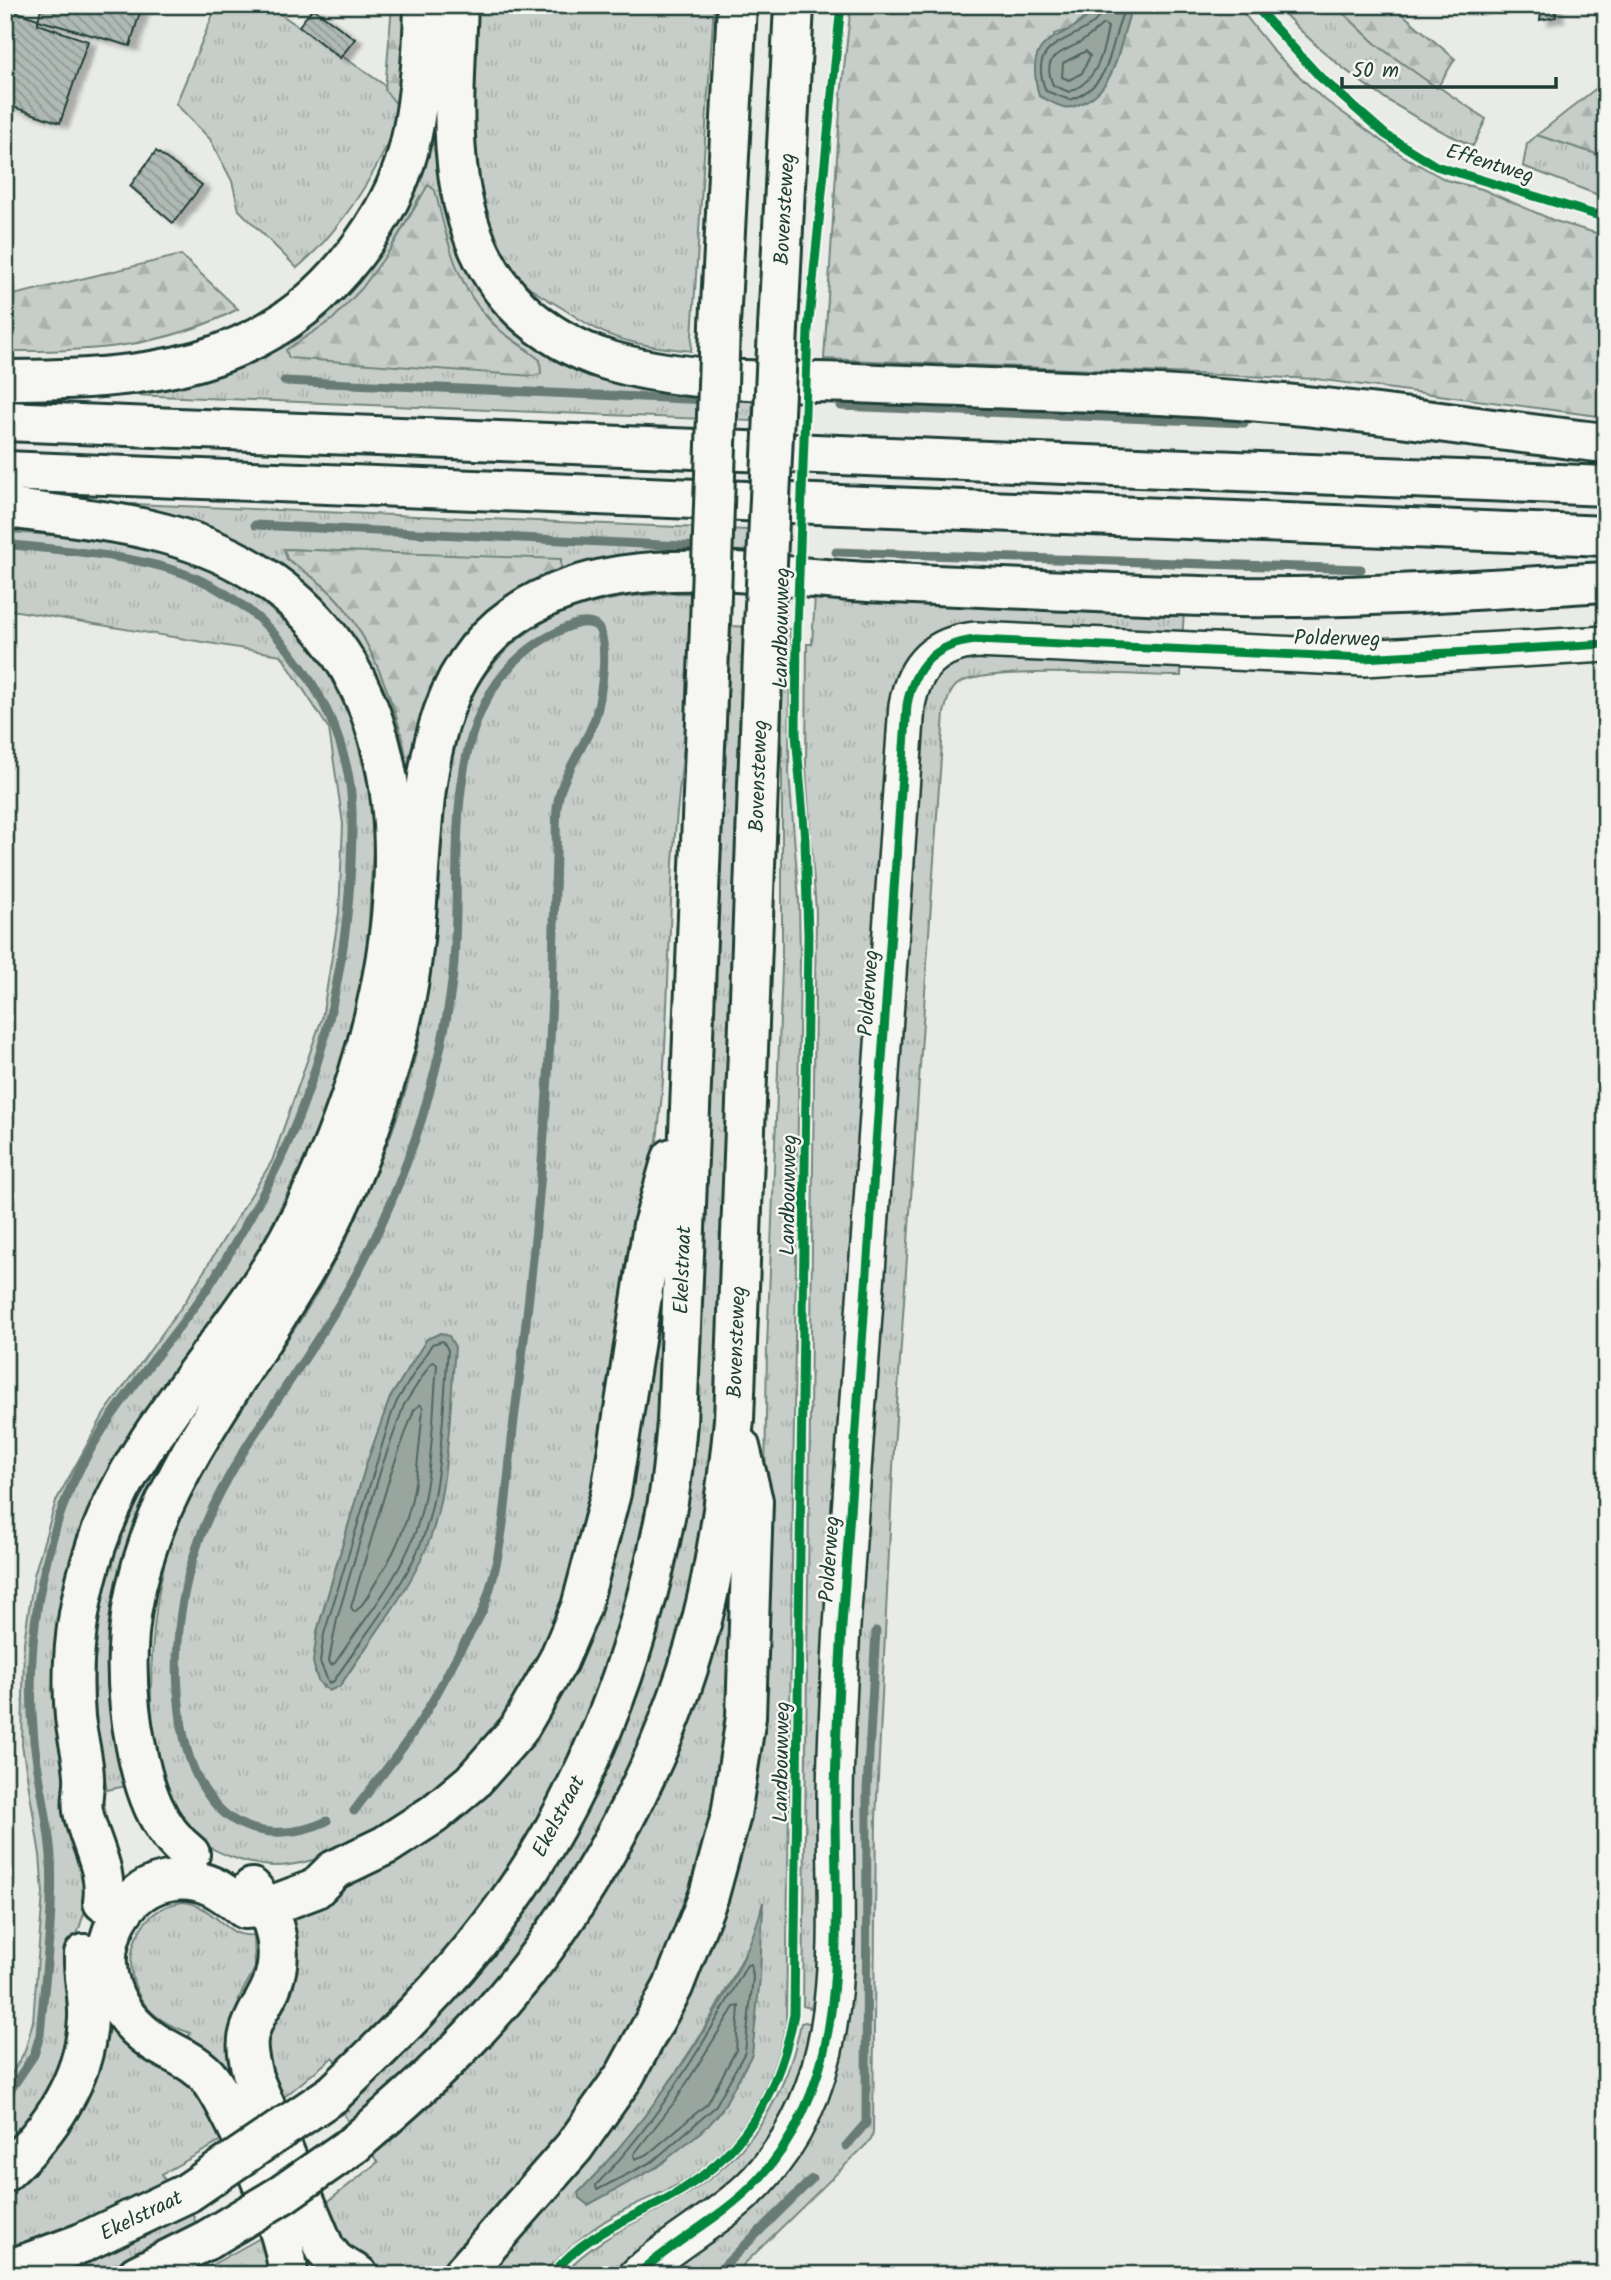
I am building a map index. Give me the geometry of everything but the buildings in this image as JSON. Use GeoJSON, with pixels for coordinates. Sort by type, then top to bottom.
{"type":"FeatureCollection","features":[{"type":"Feature","properties":{"kind":"main road"},"geometry":{"type":"LineString","coordinates":[[5,380],[90,377],[186,365],[224,354],[261,338],[288,322],[322,292],[372,232],[407,155],[423,55],[424,5]]}},
{"type":"Feature","properties":{"kind":"main road"},"geometry":{"type":"LineString","coordinates":[[458,5],[454,130],[459,186],[471,232],[488,268],[521,311],[541,327],[585,352],[643,368],[733,379],[1270,402],[1606,443]]}},
{"type":"Feature","properties":{"kind":"main road"},"geometry":{"type":"LineString","coordinates":[[117,1896],[134,1897],[149,1887],[184,1879],[214,1886],[245,1909],[257,1894],[315,1889],[334,1871],[386,1845],[434,1814],[472,1782],[519,1730],[558,1661],[580,1607],[611,1493],[653,1225],[688,1102],[710,625],[720,325],[737,5]]}},
{"type":"Feature","properties":{"kind":"main road","name":"Bovensteweg"},"geometry":{"type":"LineString","coordinates":[[734,1420],[764,627],[794,5]]}},
{"type":"Feature","properties":{"kind":"main road"},"geometry":{"type":"LineString","coordinates":[[5,421],[1606,486]]}},
{"type":"Feature","properties":{"kind":"main road"},"geometry":{"type":"LineString","coordinates":[[5,471],[1606,536]]}},
{"type":"Feature","properties":{"kind":"main road"},"geometry":{"type":"LineString","coordinates":[[5,508],[107,521],[192,540],[255,571],[301,606],[341,653],[364,699],[390,780],[393,892],[382,976],[360,1068],[331,1150],[302,1213],[271,1269],[126,1477],[95,1550],[79,1616],[74,1678],[75,1715],[84,1780],[96,1796],[117,1896],[108,1946],[107,1969],[116,2002],[135,2027],[196,2065],[219,2094],[273,2216],[288,2264],[288,2275]]}},
{"type":"Feature","properties":{"kind":"main road"},"geometry":{"type":"LineString","coordinates":[[358,2275],[335,2262],[325,2249],[253,2077],[247,2051],[248,2035],[272,1985],[278,1965],[277,1938],[257,1894],[229,1868],[190,1854],[175,1843],[158,1817],[140,1767],[134,1735],[128,1657],[138,1574],[156,1517],[181,1467],[294,1290],[358,1163],[390,1066],[408,982],[414,943],[423,804],[432,743],[460,676],[473,656],[509,619],[528,606],[570,587],[642,574],[726,572],[859,581],[1242,597],[1400,594],[1606,582]]}},
{"type":"Feature","properties":{"kind":"main road","name":"Ekelstraat"},"geometry":{"type":"LineString","coordinates":[[5,2271],[82,2243],[187,2193],[333,2094],[405,2026],[494,1923],[561,1817],[621,1679],[653,1575],[667,1509],[677,1423],[688,1102]]}},
{"type":"Feature","properties":{"kind":"main road"},"geometry":{"type":"LineString","coordinates":[[137,2275],[207,2240],[283,2194],[353,2145],[405,2101],[471,2036],[517,1983],[564,1918],[603,1856],[662,1735],[706,1601],[725,1508],[734,1420]]}},
{"type":"Feature","properties":{"kind":"main road"},"geometry":{"type":"LineString","coordinates":[[462,2275],[574,2147],[625,2075],[673,1987],[709,1895],[731,1815],[746,1717],[753,1501],[734,1420]]}},
{"type":"Feature","properties":{"kind":"main road"},"geometry":{"type":"LineString","coordinates":[[5,2172],[24,2155],[56,2115],[78,2068],[88,2021],[85,1978],[87,1938],[142,1865],[190,1854]]}},
{"type":"Feature","properties":{"kind":"street","name":"Polderweg"},"geometry":{"type":"LineString","coordinates":[[637,2275],[718,2217],[759,2179],[788,2137],[806,2103],[820,2069],[832,2018],[835,1779],[842,1626],[907,705],[918,668],[944,647],[976,640],[1363,658],[1606,644]]}},
{"type":"Feature","properties":{"kind":"green space"},"geometry":{"type":"Polygon","coordinates":[[[217,5],[267,5],[383,84],[401,110],[384,152],[359,196],[329,236],[297,268],[239,210],[232,181],[210,139],[176,104],[217,5]]]}},
{"type":"Feature","properties":{"kind":"green space"},"geometry":{"type":"Polygon","coordinates":[[[392,5],[413,5],[401,110],[385,90],[392,5]]]}},
{"type":"Feature","properties":{"kind":"green space"},"geometry":{"type":"Polygon","coordinates":[[[476,5],[714,5],[691,351],[636,343],[594,328],[529,286],[519,277],[500,250],[487,218],[478,184],[474,147],[472,110],[476,5]]]}},
{"type":"Feature","properties":{"kind":"green space"},"geometry":{"type":"Polygon","coordinates":[[[851,5],[1097,5],[1072,29],[1054,34],[1072,107],[1089,98],[1109,77],[1133,5],[1237,5],[1276,54],[1321,97],[1403,156],[1446,180],[1482,189],[1555,221],[1606,236],[1606,417],[1316,379],[824,359],[841,96],[851,5]]]}},
{"type":"Feature","properties":{"kind":"green space"},"geometry":{"type":"Polygon","coordinates":[[[1276,5],[1335,5],[1377,45],[1486,119],[1473,146],[1418,119],[1367,86],[1320,49],[1276,5]]]}},
{"type":"Feature","properties":{"kind":"green space"},"geometry":{"type":"Polygon","coordinates":[[[1335,5],[1392,5],[1455,59],[1437,88],[1377,45],[1335,5]]]}},
{"type":"Feature","properties":{"kind":"green space"},"geometry":{"type":"Polygon","coordinates":[[[1599,86],[1606,87],[1606,157],[1537,135],[1599,86]]]}},
{"type":"Feature","properties":{"kind":"green space"},"geometry":{"type":"Polygon","coordinates":[[[1537,135],[1606,157],[1606,198],[1523,166],[1527,144],[1537,135]]]}},
{"type":"Feature","properties":{"kind":"green space"},"geometry":{"type":"Polygon","coordinates":[[[439,138],[519,322],[753,395],[752,421],[109,394],[190,384],[282,346],[325,318],[361,279],[390,234],[421,157],[439,138]],[[420,196],[382,262],[359,293],[332,320],[296,343],[528,350],[499,330],[472,299],[454,264],[446,233],[420,196]]]}},
{"type":"Feature","properties":{"kind":"green space"},"geometry":{"type":"Polygon","coordinates":[[[428,185],[435,190],[456,266],[474,301],[501,331],[540,360],[541,374],[533,376],[289,358],[286,350],[333,319],[362,288],[392,247],[428,185]]]}},
{"type":"Feature","properties":{"kind":"green space"},"geometry":{"type":"Polygon","coordinates":[[[181,255],[238,309],[210,322],[154,340],[96,348],[5,351],[5,297],[181,255]]]}},
{"type":"Feature","properties":{"kind":"green space"},"geometry":{"type":"Polygon","coordinates":[[[85,502],[748,530],[747,560],[635,564],[564,580],[531,595],[500,615],[472,642],[452,670],[437,700],[419,766],[400,968],[389,1032],[372,1097],[349,1160],[306,1250],[266,1318],[189,1433],[166,1474],[148,1516],[134,1559],[125,1602],[120,1647],[125,1738],[135,1784],[107,1790],[97,1727],[94,1664],[101,1601],[108,1570],[137,1494],[160,1451],[295,1246],[341,1151],[362,1095],[393,971],[402,908],[404,846],[400,787],[384,723],[344,647],[302,593],[262,561],[221,540],[154,520],[86,507],[85,502]],[[284,549],[287,559],[320,582],[337,599],[360,631],[389,695],[406,756],[416,755],[434,691],[461,640],[479,619],[501,600],[561,571],[561,560],[284,549]]]}},
{"type":"Feature","properties":{"kind":"green space"},"geometry":{"type":"Polygon","coordinates":[[[5,532],[87,537],[161,550],[204,565],[240,583],[304,638],[328,673],[352,721],[371,796],[374,828],[368,938],[361,983],[348,1039],[318,1130],[267,1235],[232,1292],[161,1392],[59,1640],[54,1688],[58,1733],[70,1799],[89,1856],[87,1904],[75,1941],[77,1994],[59,2083],[5,2159],[5,2085],[25,2051],[33,2021],[43,1893],[40,1855],[22,1745],[24,1642],[34,1575],[56,1501],[104,1414],[185,1302],[272,1161],[322,1018],[339,913],[343,824],[329,729],[281,655],[5,609],[5,532]]]}},
{"type":"Feature","properties":{"kind":"green space"},"geometry":{"type":"Polygon","coordinates":[[[284,549],[561,559],[561,571],[526,585],[499,602],[478,620],[449,665],[416,756],[406,756],[389,695],[360,631],[337,599],[320,582],[287,559],[284,549]]]}},
{"type":"Feature","properties":{"kind":"green space"},"geometry":{"type":"Polygon","coordinates":[[[695,593],[693,657],[674,848],[661,1104],[638,1269],[575,1595],[518,1697],[499,1725],[480,1747],[432,1792],[376,1832],[317,1859],[276,1866],[230,1857],[202,1842],[181,1823],[162,1788],[154,1762],[152,1652],[159,1590],[174,1530],[216,1444],[289,1338],[327,1275],[364,1200],[399,1113],[425,1010],[432,958],[447,776],[466,708],[482,679],[503,654],[526,634],[550,619],[576,608],[604,601],[695,593]],[[441,1333],[427,1339],[390,1398],[366,1465],[317,1632],[315,1673],[323,1688],[340,1686],[406,1587],[435,1523],[441,1333]]]}},
{"type":"Feature","properties":{"kind":"green space"},"geometry":{"type":"Polygon","coordinates":[[[815,596],[1184,612],[1182,639],[923,649],[818,2010],[803,2006],[816,912],[806,769],[807,644],[812,644],[815,596]]]}},
{"type":"Feature","properties":{"kind":"green space"},"geometry":{"type":"Polygon","coordinates":[[[731,626],[749,627],[715,1454],[691,1595],[670,1665],[623,1784],[595,1836],[540,1924],[463,2020],[350,2127],[342,2109],[416,2039],[482,1965],[540,1886],[588,1802],[629,1714],[660,1622],[682,1526],[696,1425],[731,626]]]}},
{"type":"Feature","properties":{"kind":"green space"},"geometry":{"type":"Polygon","coordinates":[[[782,629],[790,629],[789,773],[799,900],[800,958],[786,2023],[773,2068],[753,2110],[725,2147],[708,2164],[681,2183],[603,2222],[571,2246],[542,2275],[476,2275],[674,2003],[763,1617],[767,1347],[782,968],[782,629]],[[763,1910],[732,1979],[674,2076],[628,2137],[578,2193],[717,2117],[752,2054],[763,1910]]]}},
{"type":"Feature","properties":{"kind":"green space"},"geometry":{"type":"Polygon","coordinates":[[[956,651],[1182,658],[1181,676],[1064,673],[998,675],[973,678],[958,684],[947,701],[944,713],[894,1448],[876,1819],[873,2133],[871,2140],[733,2275],[650,2275],[812,2111],[843,1791],[917,688],[956,651]]]}},
{"type":"Feature","properties":{"kind":"green space"},"geometry":{"type":"Polygon","coordinates":[[[663,1220],[670,1335],[642,1567],[584,1739],[485,1909],[341,2066],[333,2057],[277,2103],[265,2055],[284,1912],[387,1864],[450,1823],[505,1773],[529,1743],[663,1220]]]}},
{"type":"Feature","properties":{"kind":"green space"},"geometry":{"type":"Polygon","coordinates":[[[743,1497],[720,1825],[623,2057],[448,2275],[388,2275],[349,2252],[321,2207],[378,2162],[371,2153],[586,1916],[743,1497]]]}},
{"type":"Feature","properties":{"kind":"green space"},"geometry":{"type":"Polygon","coordinates":[[[183,1902],[204,1909],[235,1932],[254,1935],[255,1968],[238,2000],[245,2005],[241,2082],[231,2086],[187,2041],[190,2033],[169,2024],[150,2011],[134,1984],[132,1952],[143,1925],[167,1906],[183,1902]]]}},
{"type":"Feature","properties":{"kind":"green space"},"geometry":{"type":"Polygon","coordinates":[[[100,1997],[192,2081],[225,2139],[162,2174],[167,2185],[114,2212],[5,2252],[5,2182],[100,1997]]]}},
{"type":"Feature","properties":{"kind":"green space"},"geometry":{"type":"Polygon","coordinates":[[[801,2023],[819,2026],[770,2151],[623,2275],[562,2275],[599,2244],[694,2190],[738,2152],[771,2106],[794,2053],[801,2023]]]}},
{"type":"Feature","properties":{"kind":"green space"},"geometry":{"type":"Polygon","coordinates":[[[192,2212],[197,2227],[92,2275],[43,2275],[192,2212]]]}},
{"type":"Feature","properties":{"kind":"green space"},"geometry":{"type":"Polygon","coordinates":[[[262,2237],[271,2275],[177,2275],[198,2266],[201,2271],[262,2237]]]}},
{"type":"Feature","properties":{"kind":"water"},"geometry":{"type":"Polygon","coordinates":[[[1097,5],[1133,5],[1116,62],[1103,87],[1093,97],[1066,108],[1039,96],[1035,73],[1036,57],[1042,47],[1086,18],[1097,5]]]}},
{"type":"Feature","properties":{"kind":"water"},"geometry":{"type":"Polygon","coordinates":[[[441,1333],[449,1336],[455,1347],[445,1470],[430,1539],[412,1578],[389,1614],[340,1686],[329,1691],[318,1681],[313,1662],[317,1632],[366,1465],[390,1398],[427,1339],[441,1333]]]}},
{"type":"Feature","properties":{"kind":"water"},"geometry":{"type":"Polygon","coordinates":[[[763,1902],[760,1978],[752,2054],[721,2111],[708,2126],[657,2167],[588,2205],[579,2198],[578,2193],[660,2096],[713,2016],[752,1938],[763,1902]]]}},
{"type":"Feature","properties":{"kind":"waterway"},"geometry":{"type":"LineString","coordinates":[[284,381],[709,400]]}},
{"type":"Feature","properties":{"kind":"waterway"},"geometry":{"type":"LineString","coordinates":[[841,406],[1244,423]]}},
{"type":"Feature","properties":{"kind":"waterway"},"geometry":{"type":"LineString","coordinates":[[255,525],[704,547]]}},
{"type":"Feature","properties":{"kind":"waterway"},"geometry":{"type":"LineString","coordinates":[[5,544],[113,557],[168,568],[216,588],[263,622],[301,667],[330,718],[348,773],[352,818],[348,906],[335,993],[312,1079],[280,1161],[205,1292],[107,1422],[90,1450],[62,1509],[53,1537],[35,1623],[31,1681],[34,1740],[51,1856],[48,1946],[40,2035],[34,2055],[5,2098]]}},
{"type":"Feature","properties":{"kind":"waterway"},"geometry":{"type":"LineString","coordinates":[[836,552],[1361,569]]}},
{"type":"Feature","properties":{"kind":"waterway"},"geometry":{"type":"LineString","coordinates":[[327,1821],[313,1827],[284,1832],[254,1829],[228,1816],[206,1793],[188,1752],[178,1692],[179,1630],[188,1574],[205,1525],[228,1478],[347,1291],[369,1250],[415,1140],[437,1064],[451,991],[456,928],[458,831],[462,783],[471,737],[489,695],[517,660],[557,632],[576,624],[591,623],[600,631],[603,641],[602,682],[593,725],[565,779],[557,805],[551,1021],[540,1192],[497,1562],[481,1613],[434,1699],[403,1747],[354,1811]]}},
{"type":"Feature","properties":{"kind":"waterway"},"geometry":{"type":"LineString","coordinates":[[846,2146],[866,2123],[867,1790],[876,1631]]}},
{"type":"Feature","properties":{"kind":"waterway"},"geometry":{"type":"LineString","coordinates":[[715,2275],[812,2179]]}},
{"type":"Feature","properties":{"kind":"cycle path","name":"Landbouwweg"},"geometry":{"type":"LineString","coordinates":[[552,2275],[564,2261],[590,2240],[692,2183],[736,2145],[767,2098],[778,2072],[794,2014],[808,935],[805,840],[796,734],[797,629],[808,330],[841,5]]}},
{"type":"Feature","properties":{"kind":"cycle path","name":"Effentweg"},"geometry":{"type":"LineString","coordinates":[[1254,5],[1320,77],[1386,135],[1436,166],[1606,218]]}},
{"type":"Feature","properties":{"kind":"cycle path"},"geometry":{"type":"LineString","coordinates":[[637,2275],[729,2206],[758,2180],[789,2140],[810,2096],[824,2050],[832,2003],[836,1954],[835,1784],[842,1626],[907,705],[910,691],[921,668],[929,659],[949,646],[976,640],[1363,658],[1606,644]]}}]}
